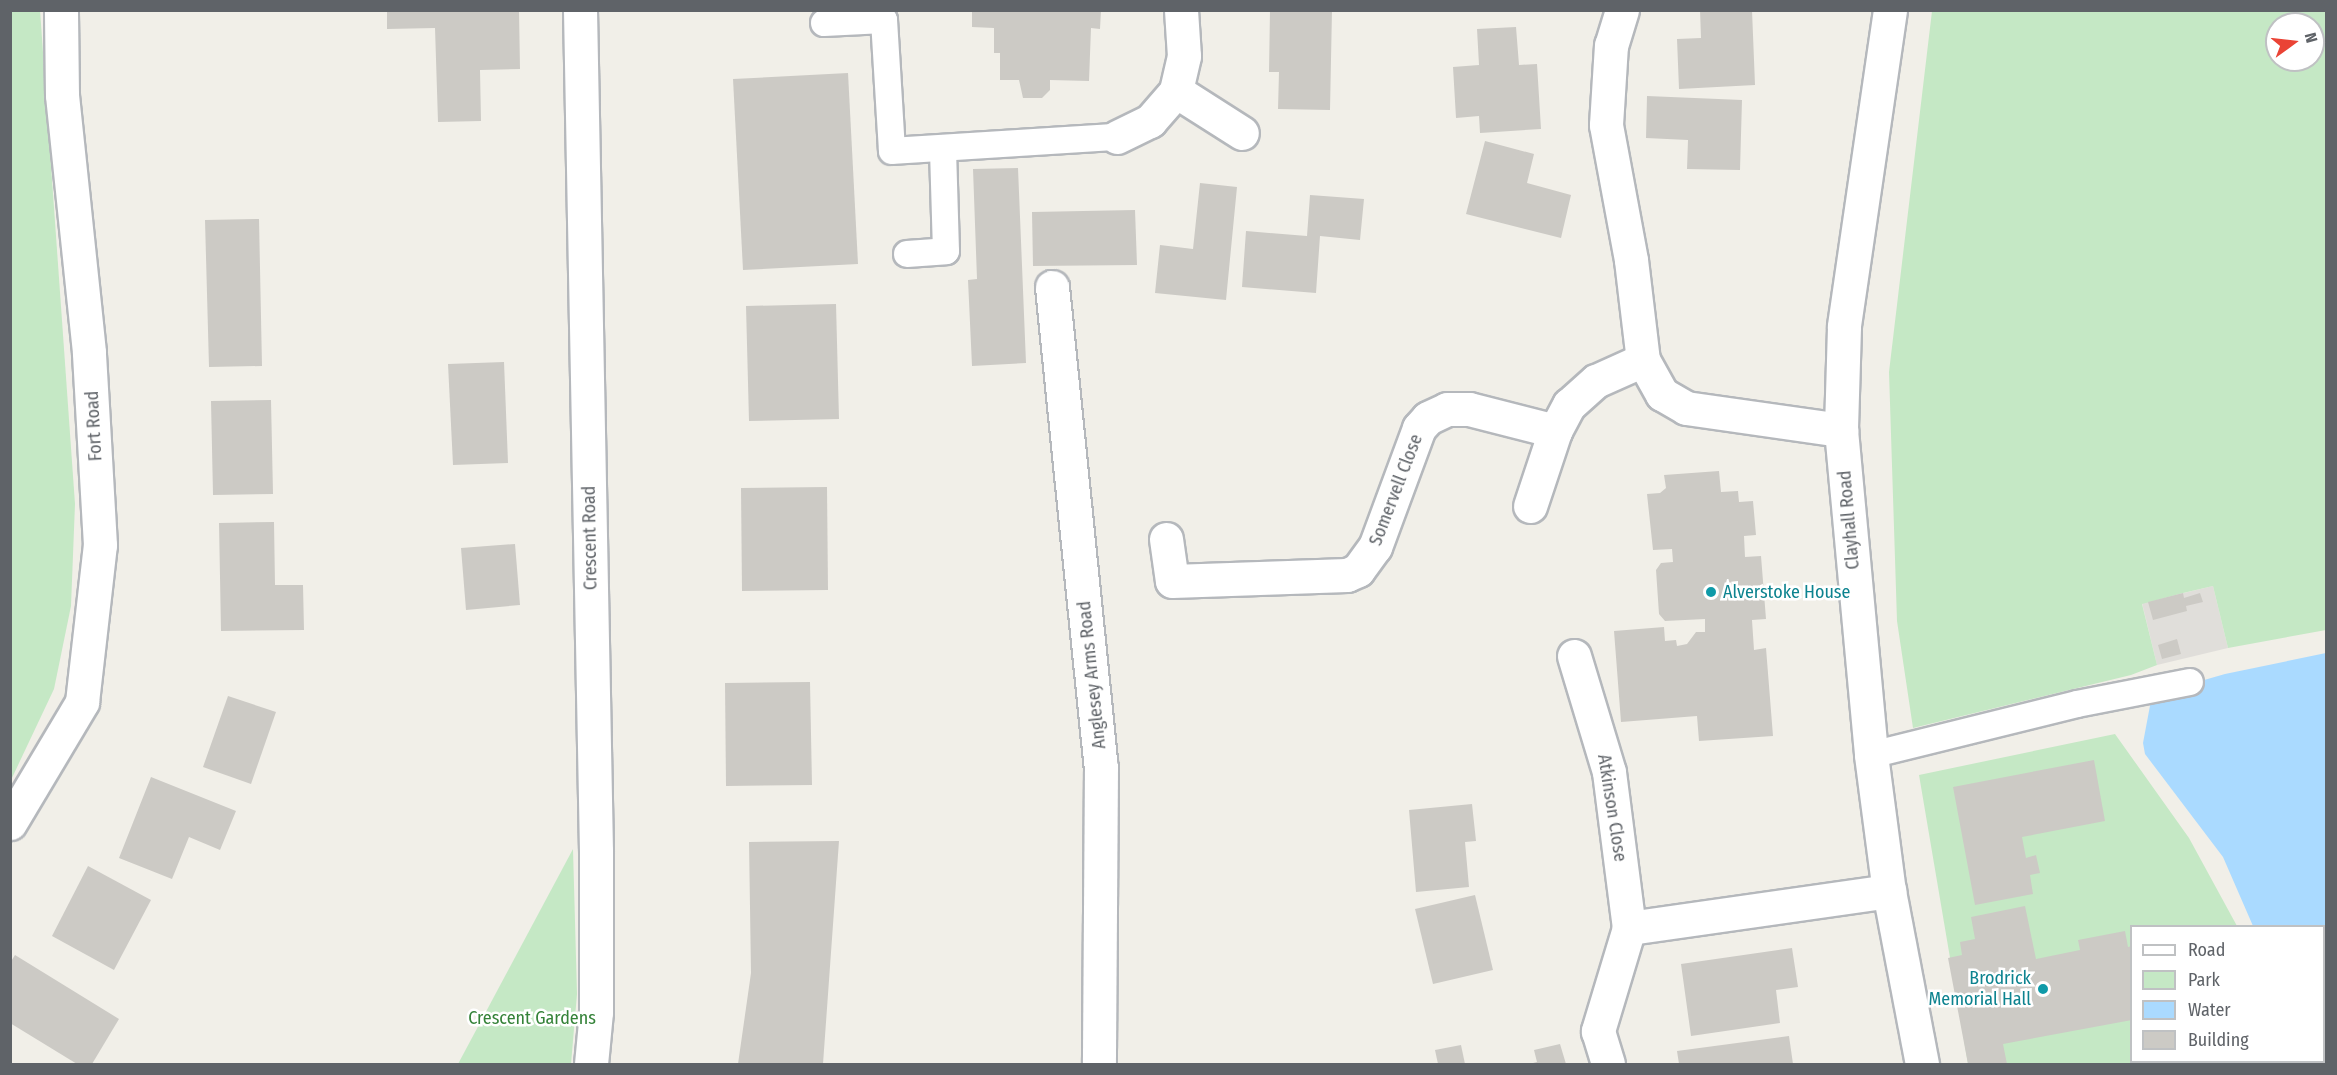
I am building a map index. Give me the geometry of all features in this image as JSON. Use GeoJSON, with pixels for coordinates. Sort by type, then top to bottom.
{"type":"FeatureCollection","features":[{"type":"Feature","properties":{"kind":"street","name":"Fort Road"},"geometry":{"type":"LineString","coordinates":[[10,823],[82,702],[100,545],[89,352],[62,95],[61,10]]}},
{"type":"Feature","properties":{"kind":"street","name":"Crescent Road"},"geometry":{"type":"LineString","coordinates":[[580,10],[596,850],[596,1012],[591,1065]]}},
{"type":"Feature","properties":{"kind":"street"},"geometry":{"type":"LineString","coordinates":[[1117,136],[1150,121],[1176,91],[1184,56],[1181,10]]}},
{"type":"Feature","properties":{"kind":"street"},"geometry":{"type":"LineString","coordinates":[[1622,10],[1611,45],[1606,125],[1609,158],[1629,248],[1643,360],[1662,394],[1686,408],[1841,430]]}},
{"type":"Feature","properties":{"kind":"street","name":"Clayhall Road"},"geometry":{"type":"LineString","coordinates":[[1890,10],[1844,327],[1841,430],[1871,754],[1889,891],[1922,1065]]}},
{"type":"Feature","properties":{"kind":"street"},"geometry":{"type":"LineString","coordinates":[[1176,91],[1242,133]]}},
{"type":"Feature","properties":{"kind":"street","name":"Anglesey Arms Road"},"geometry":{"type":"LineString","coordinates":[[1052,287],[1101,767],[1099,1065]]}},
{"type":"Feature","properties":{"kind":"street"},"geometry":{"type":"LineString","coordinates":[[1530,506],[1555,431],[1569,405],[1596,381],[1643,360]]}},
{"type":"Feature","properties":{"kind":"street","name":"Somervell Close"},"geometry":{"type":"LineString","coordinates":[[1166,539],[1172,581],[1347,575],[1358,570],[1370,556],[1412,441],[1428,418],[1448,409],[1463,409],[1555,431]]}},
{"type":"Feature","properties":{"kind":"street","name":"Atkinson Close"},"geometry":{"type":"LineString","coordinates":[[1574,656],[1609,772],[1629,928],[1598,1031],[1608,1065]]}},
{"type":"Feature","properties":{"kind":"street"},"geometry":{"type":"LineString","coordinates":[[1629,928],[1889,891]]}},
{"type":"Feature","properties":{"kind":"lane"},"geometry":{"type":"LineString","coordinates":[[824,23],[884,20],[892,151],[1117,136]]}},
{"type":"Feature","properties":{"kind":"lane"},"geometry":{"type":"LineString","coordinates":[[907,254],[946,251],[943,148]]}},
{"type":"Feature","properties":{"kind":"lane"},"geometry":{"type":"LineString","coordinates":[[1871,754],[2077,704],[2190,682]]}},
{"type":"Feature","properties":{"kind":"shaded area"},"geometry":{"type":"Polygon","coordinates":[[[2213,586],[2228,648],[2157,665],[2142,603],[2213,586]]]}},
{"type":"Feature","properties":{"kind":"green space"},"geometry":{"type":"Polygon","coordinates":[[[40,10],[75,504],[71,606],[54,689],[11,780],[10,11],[40,10]]]}},
{"type":"Feature","properties":{"kind":"green space"},"geometry":{"type":"Polygon","coordinates":[[[1932,11],[2326,11],[2326,630],[2228,648],[2213,586],[2183,593],[2142,604],[2157,665],[2131,675],[1913,728],[1897,621],[1889,372],[1932,11]]]}},
{"type":"Feature","properties":{"kind":"green space"},"geometry":{"type":"Polygon","coordinates":[[[2115,734],[2189,838],[2236,925],[2130,925],[2130,1063],[2279,1063],[1968,1064],[1919,775],[2115,734]]]}},
{"type":"Feature","properties":{"kind":"green space","name":"Crescent Gardens"},"geometry":{"type":"Polygon","coordinates":[[[573,849],[577,994],[571,1064],[458,1064],[573,849]]]}},
{"type":"Feature","properties":{"kind":"water"},"geometry":{"type":"Polygon","coordinates":[[[2326,653],[2326,1064],[2304,1063],[2325,1063],[2325,925],[2253,925],[2223,857],[2145,754],[2143,743],[2152,695],[2225,674],[2326,653]]]}},
{"type":"Feature","properties":{"kind":"building"},"geometry":{"type":"Polygon","coordinates":[[[387,10],[519,10],[520,69],[480,70],[481,121],[438,122],[435,28],[387,29],[387,10]]]}},
{"type":"Feature","properties":{"kind":"building"},"geometry":{"type":"Polygon","coordinates":[[[972,10],[1101,10],[1100,29],[1091,28],[1089,81],[1050,80],[1050,90],[1042,98],[1023,98],[1019,80],[1000,80],[1000,53],[994,53],[994,28],[972,27],[972,10]]]}},
{"type":"Feature","properties":{"kind":"building"},"geometry":{"type":"Polygon","coordinates":[[[1270,10],[1332,10],[1330,110],[1278,109],[1279,72],[1269,72],[1270,10]]]}},
{"type":"Feature","properties":{"kind":"building"},"geometry":{"type":"Polygon","coordinates":[[[1700,10],[1752,10],[1755,85],[1679,89],[1677,39],[1701,38],[1700,10]]]}},
{"type":"Feature","properties":{"kind":"building"},"geometry":{"type":"Polygon","coordinates":[[[1516,27],[1519,65],[1537,64],[1541,129],[1480,133],[1479,116],[1456,118],[1453,67],[1479,65],[1477,29],[1516,27]]]}},
{"type":"Feature","properties":{"kind":"building"},"geometry":{"type":"Polygon","coordinates":[[[848,73],[858,264],[743,270],[733,79],[848,73]]]}},
{"type":"Feature","properties":{"kind":"building"},"geometry":{"type":"Polygon","coordinates":[[[1647,96],[1742,100],[1740,170],[1687,169],[1688,140],[1646,138],[1647,96]]]}},
{"type":"Feature","properties":{"kind":"building"},"geometry":{"type":"Polygon","coordinates":[[[1485,141],[1534,154],[1527,183],[1571,195],[1561,238],[1466,214],[1485,141]]]}},
{"type":"Feature","properties":{"kind":"building"},"geometry":{"type":"Polygon","coordinates":[[[1018,168],[1026,363],[972,366],[968,280],[977,279],[973,169],[1018,168]]]}},
{"type":"Feature","properties":{"kind":"building"},"geometry":{"type":"Polygon","coordinates":[[[1200,183],[1237,187],[1226,300],[1155,293],[1160,245],[1193,249],[1200,183]]]}},
{"type":"Feature","properties":{"kind":"building"},"geometry":{"type":"Polygon","coordinates":[[[1310,195],[1364,199],[1360,240],[1320,236],[1316,293],[1242,287],[1246,231],[1307,236],[1310,195]]]}},
{"type":"Feature","properties":{"kind":"building"},"geometry":{"type":"Polygon","coordinates":[[[1135,210],[1137,265],[1033,266],[1032,212],[1135,210]]]}},
{"type":"Feature","properties":{"kind":"building"},"geometry":{"type":"Polygon","coordinates":[[[259,219],[262,366],[209,367],[205,220],[259,219]]]}},
{"type":"Feature","properties":{"kind":"building"},"geometry":{"type":"Polygon","coordinates":[[[836,304],[839,419],[749,421],[746,306],[836,304]]]}},
{"type":"Feature","properties":{"kind":"building"},"geometry":{"type":"Polygon","coordinates":[[[504,362],[508,463],[453,465],[448,364],[504,362]]]}},
{"type":"Feature","properties":{"kind":"building"},"geometry":{"type":"Polygon","coordinates":[[[271,400],[273,494],[213,495],[211,401],[271,400]]]}},
{"type":"Feature","properties":{"kind":"building","name":"Alverstoke House"},"geometry":{"type":"Polygon","coordinates":[[[1719,471],[1721,492],[1738,491],[1739,502],[1753,501],[1756,535],[1744,536],[1745,557],[1761,556],[1766,619],[1752,620],[1754,650],[1766,648],[1773,736],[1699,741],[1697,716],[1621,722],[1614,631],[1664,627],[1665,641],[1676,640],[1677,646],[1687,644],[1696,632],[1705,632],[1705,619],[1665,621],[1659,614],[1656,570],[1661,563],[1673,562],[1672,549],[1653,550],[1647,494],[1660,493],[1666,488],[1664,475],[1719,471]]]}},
{"type":"Feature","properties":{"kind":"building"},"geometry":{"type":"Polygon","coordinates":[[[827,487],[828,590],[742,591],[741,488],[827,487]]]}},
{"type":"Feature","properties":{"kind":"building"},"geometry":{"type":"Polygon","coordinates":[[[274,522],[275,585],[303,585],[304,630],[221,631],[219,523],[274,522]]]}},
{"type":"Feature","properties":{"kind":"building"},"geometry":{"type":"Polygon","coordinates":[[[515,544],[520,605],[466,610],[461,548],[515,544]]]}},
{"type":"Feature","properties":{"kind":"building"},"geometry":{"type":"Polygon","coordinates":[[[2183,593],[2184,598],[2200,593],[2203,602],[2186,606],[2187,611],[2153,620],[2148,602],[2183,593]]]}},
{"type":"Feature","properties":{"kind":"building"},"geometry":{"type":"Polygon","coordinates":[[[2177,639],[2181,654],[2162,659],[2158,645],[2177,639]]]}},
{"type":"Feature","properties":{"kind":"building"},"geometry":{"type":"Polygon","coordinates":[[[810,682],[812,785],[726,786],[725,683],[810,682]]]}},
{"type":"Feature","properties":{"kind":"building"},"geometry":{"type":"Polygon","coordinates":[[[228,696],[276,712],[251,784],[203,767],[228,696]]]}},
{"type":"Feature","properties":{"kind":"building"},"geometry":{"type":"Polygon","coordinates":[[[2094,760],[2105,821],[2022,837],[2026,858],[2036,855],[2040,873],[2030,875],[2033,894],[1975,905],[1953,787],[2094,760]]]}},
{"type":"Feature","properties":{"kind":"building"},"geometry":{"type":"Polygon","coordinates":[[[151,777],[236,811],[220,850],[189,837],[172,879],[119,858],[151,777]]]}},
{"type":"Feature","properties":{"kind":"building"},"geometry":{"type":"Polygon","coordinates":[[[1472,804],[1476,841],[1465,842],[1469,887],[1416,892],[1409,810],[1472,804]]]}},
{"type":"Feature","properties":{"kind":"building"},"geometry":{"type":"Polygon","coordinates":[[[839,841],[823,1064],[738,1064],[751,973],[749,842],[839,841]]]}},
{"type":"Feature","properties":{"kind":"building"},"geometry":{"type":"Polygon","coordinates":[[[88,866],[151,900],[114,970],[52,936],[88,866]]]}},
{"type":"Feature","properties":{"kind":"building"},"geometry":{"type":"Polygon","coordinates":[[[1475,895],[1493,970],[1433,984],[1415,909],[1475,895]]]}},
{"type":"Feature","properties":{"kind":"building","name":"Brodrick Memorial Hall"},"geometry":{"type":"Polygon","coordinates":[[[2025,906],[2036,959],[2080,950],[2078,940],[2125,931],[2128,947],[2130,946],[2130,1020],[2003,1044],[2007,1064],[1968,1064],[1948,958],[1962,955],[1960,942],[1975,939],[1971,917],[2025,906]]]}},
{"type":"Feature","properties":{"kind":"building"},"geometry":{"type":"Polygon","coordinates":[[[1792,948],[1798,987],[1776,990],[1780,1023],[1691,1036],[1681,964],[1792,948]]]}},
{"type":"Feature","properties":{"kind":"building"},"geometry":{"type":"Polygon","coordinates":[[[15,955],[119,1019],[92,1064],[77,1064],[10,1023],[10,963],[15,955]]]}},
{"type":"Feature","properties":{"kind":"building"},"geometry":{"type":"Polygon","coordinates":[[[1789,1036],[1793,1064],[1679,1064],[1677,1051],[1789,1036]]]}},
{"type":"Feature","properties":{"kind":"building"},"geometry":{"type":"Polygon","coordinates":[[[1560,1044],[1566,1064],[1529,1064],[1537,1062],[1534,1050],[1560,1044]]]}},
{"type":"Feature","properties":{"kind":"building"},"geometry":{"type":"Polygon","coordinates":[[[1461,1045],[1465,1064],[1438,1064],[1435,1050],[1461,1045]]]}},
{"type":"Feature","properties":{"kind":"place","name":"Alverstoke House"},"geometry":{"type":"Point","coordinates":[1711,592]}},
{"type":"Feature","properties":{"kind":"place","name":"Brodrick Memorial Hall"},"geometry":{"type":"Point","coordinates":[2043,989]}}]}
